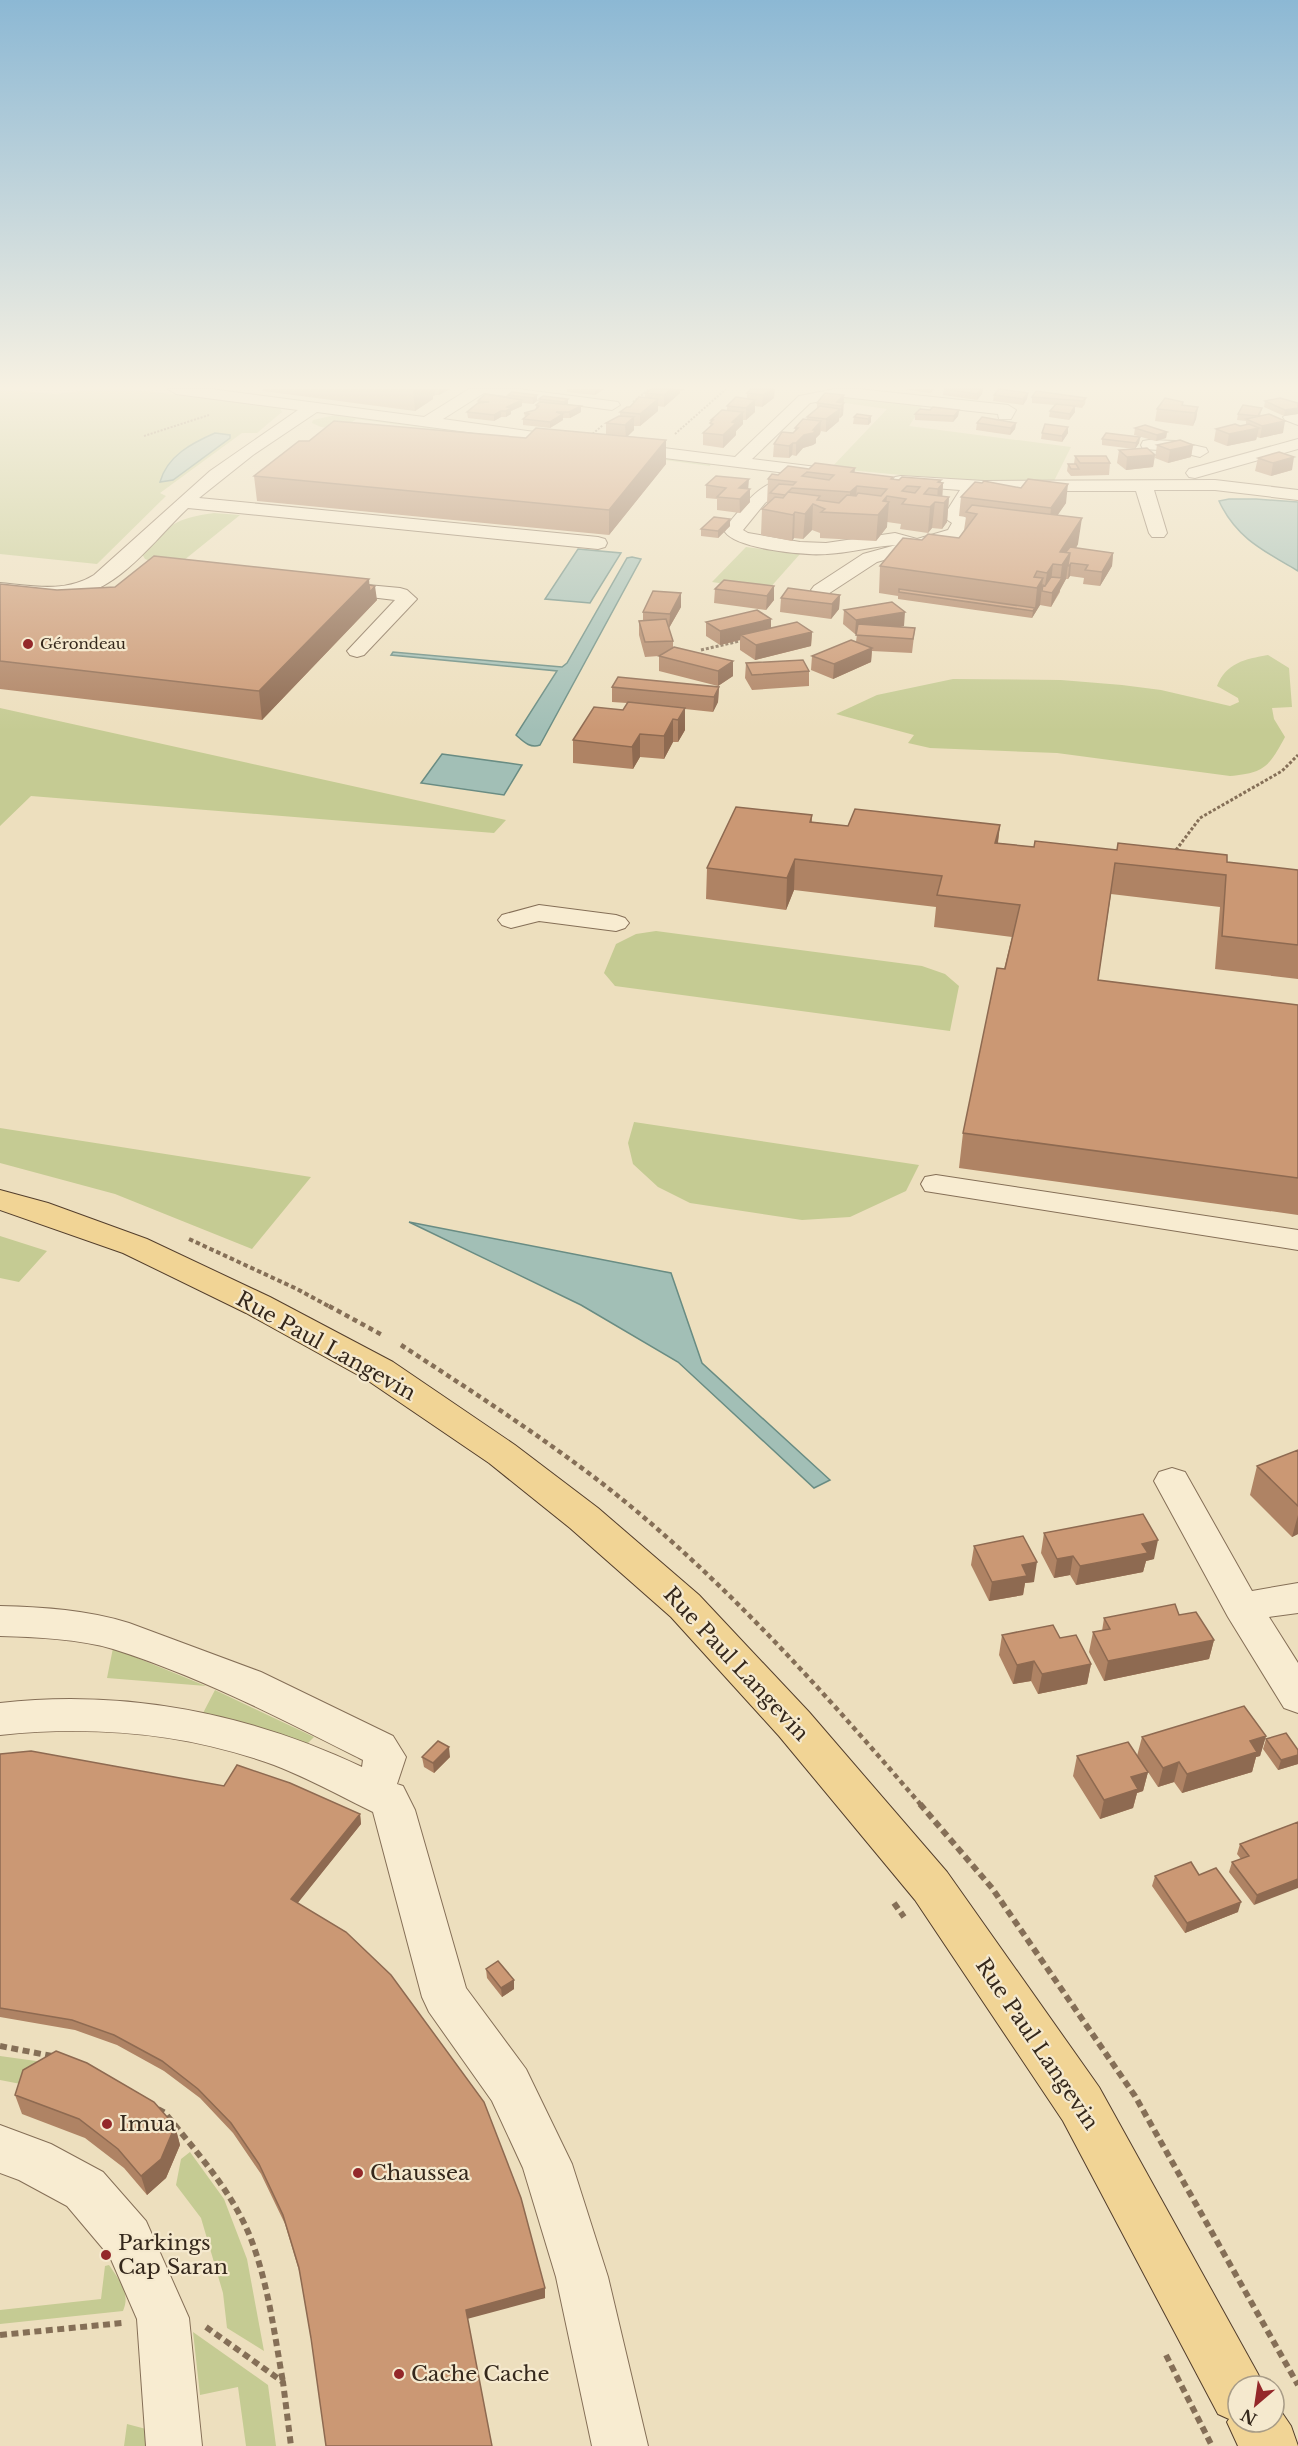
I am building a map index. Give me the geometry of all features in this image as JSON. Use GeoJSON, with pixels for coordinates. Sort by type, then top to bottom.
{"type":"FeatureCollection","features":[{"type":"Feature","properties":{"kind":"main road","name":"Rue Paul Langevin"},"geometry":{"type":"LineString","coordinates":[[0,1200],[36,1210],[135,1246],[258,1305],[380,1371],[511,1461],[584,1518],[685,1606],[794,1724],[931,1886],[1081,2104],[1226,2375]]}},
{"type":"Feature","properties":{"kind":"street"},"geometry":{"type":"LineString","coordinates":[[0,589],[70,591],[91,586],[117,565],[183,503]]}},
{"type":"Feature","properties":{"kind":"street"},"geometry":{"type":"LineString","coordinates":[[196,503],[598,543]]}},
{"type":"Feature","properties":{"kind":"street"},"geometry":{"type":"LineString","coordinates":[[756,503],[735,527],[734,532],[743,538],[800,548],[826,549],[894,539],[915,543]]}},
{"type":"Feature","properties":{"kind":"street"},"geometry":{"type":"LineString","coordinates":[[821,590],[870,558],[885,555],[915,543],[955,534],[962,521],[952,517],[960,503]]}},
{"type":"Feature","properties":{"kind":"street"},"geometry":{"type":"LineString","coordinates":[[1149,503],[1158,533]]}},
{"type":"Feature","properties":{"kind":"street"},"geometry":{"type":"LineString","coordinates":[[117,565],[139,568]]}},
{"type":"Feature","properties":{"kind":"street"},"geometry":{"type":"LineString","coordinates":[[320,586],[405,596],[406,599],[357,651]]}},
{"type":"Feature","properties":{"kind":"street"},"geometry":{"type":"LineString","coordinates":[[511,920],[539,913],[616,923]]}},
{"type":"Feature","properties":{"kind":"street"},"geometry":{"type":"LineString","coordinates":[[936,1184],[1298,1240]]}},
{"type":"Feature","properties":{"kind":"street"},"geometry":{"type":"LineString","coordinates":[[1172,1481],[1242,1607],[1298,1697]]}},
{"type":"Feature","properties":{"kind":"street"},"geometry":{"type":"LineString","coordinates":[[1242,1607],[1298,1598]]}},
{"type":"Feature","properties":{"kind":"street"},"geometry":{"type":"LineString","coordinates":[[0,1621],[40,1622],[115,1634],[247,1683],[378,1748],[385,1757],[381,1774],[371,1791]]}},
{"type":"Feature","properties":{"kind":"street"},"geometry":{"type":"LineString","coordinates":[[0,1719],[29,1715],[120,1716],[217,1732],[289,1754],[388,1799],[394,1810],[445,1997],[509,2085],[547,2164],[582,2277],[620,2446]]}},
{"type":"Feature","properties":{"kind":"street"},"geometry":{"type":"LineString","coordinates":[[0,2149],[33,2161],[85,2189],[128,2239],[163,2318],[174,2446]]}},
{"type":"Feature","properties":{"kind":"path"},"geometry":{"type":"LineString","coordinates":[[701,650],[744,640]]}},
{"type":"Feature","properties":{"kind":"path"},"geometry":{"type":"LineString","coordinates":[[1171,857],[1200,818],[1282,771],[1298,755]]}},
{"type":"Feature","properties":{"kind":"path"},"geometry":{"type":"LineString","coordinates":[[889,1897],[911,1926]]}},
{"type":"Feature","properties":{"kind":"path"},"geometry":{"type":"LineString","coordinates":[[0,2046],[60,2059]]}},
{"type":"Feature","properties":{"kind":"path"},"geometry":{"type":"LineString","coordinates":[[155,2106],[165,2113],[207,2164],[240,2214],[261,2266],[283,2382],[291,2446]]}},
{"type":"Feature","properties":{"kind":"path"},"geometry":{"type":"LineString","coordinates":[[0,2335],[134,2322]]}},
{"type":"Feature","properties":{"kind":"path"},"geometry":{"type":"LineString","coordinates":[[200,2322],[283,2382]]}},
{"type":"Feature","properties":{"kind":"path"},"geometry":{"type":"LineString","coordinates":[[1164,2351],[1212,2446]]}},
{"type":"Feature","properties":{"kind":"green space"},"geometry":{"type":"Polygon","coordinates":[[[0,503],[159,503],[97,564],[0,554],[0,503]]]}},
{"type":"Feature","properties":{"kind":"green space"},"geometry":{"type":"Polygon","coordinates":[[[214,513],[240,515],[178,565],[155,563],[145,559],[142,554],[158,536],[173,524],[190,517],[214,513]]]}},
{"type":"Feature","properties":{"kind":"green space"},"geometry":{"type":"Polygon","coordinates":[[[746,547],[800,554],[768,590],[712,582],[746,547]]]}},
{"type":"Feature","properties":{"kind":"green space"},"geometry":{"type":"Polygon","coordinates":[[[1268,655],[1289,668],[1292,707],[1272,708],[1274,719],[1285,737],[1270,762],[1258,770],[1241,775],[1230,776],[1057,753],[930,748],[908,743],[914,735],[836,714],[877,695],[953,679],[1061,680],[1122,685],[1161,690],[1230,706],[1239,702],[1238,698],[1217,686],[1221,678],[1237,663],[1268,655]]]}},
{"type":"Feature","properties":{"kind":"green space"},"geometry":{"type":"Polygon","coordinates":[[[0,708],[506,820],[494,833],[31,796],[0,826],[0,708]]]}},
{"type":"Feature","properties":{"kind":"green space"},"geometry":{"type":"Polygon","coordinates":[[[656,931],[922,966],[945,974],[959,986],[950,1031],[615,986],[604,973],[616,944],[636,934],[656,931]]]}},
{"type":"Feature","properties":{"kind":"green space"},"geometry":{"type":"Polygon","coordinates":[[[634,1122],[919,1165],[906,1191],[850,1217],[802,1220],[690,1203],[658,1187],[633,1164],[628,1143],[634,1122]]]}},
{"type":"Feature","properties":{"kind":"green space"},"geometry":{"type":"Polygon","coordinates":[[[0,1128],[311,1177],[252,1249],[115,1194],[0,1163],[0,1128]]]}},
{"type":"Feature","properties":{"kind":"green space"},"geometry":{"type":"Polygon","coordinates":[[[0,1236],[47,1251],[19,1282],[0,1278],[0,1236]]]}},
{"type":"Feature","properties":{"kind":"green space"},"geometry":{"type":"Polygon","coordinates":[[[113,1648],[206,1686],[107,1678],[113,1648]]]}},
{"type":"Feature","properties":{"kind":"green space"},"geometry":{"type":"Polygon","coordinates":[[[215,1690],[314,1737],[306,1745],[202,1715],[215,1690]]]}},
{"type":"Feature","properties":{"kind":"green space"},"geometry":{"type":"Polygon","coordinates":[[[0,2056],[36,2061],[58,2070],[26,2085],[0,2080],[0,2056]]]}},
{"type":"Feature","properties":{"kind":"green space"},"geometry":{"type":"Polygon","coordinates":[[[190,2152],[224,2199],[247,2259],[264,2351],[227,2328],[223,2293],[201,2218],[176,2185],[181,2159],[190,2152]]]}},
{"type":"Feature","properties":{"kind":"green space"},"geometry":{"type":"Polygon","coordinates":[[[109,2265],[125,2292],[123,2311],[0,2324],[0,2310],[101,2299],[105,2266],[109,2265]]]}},
{"type":"Feature","properties":{"kind":"green space"},"geometry":{"type":"Polygon","coordinates":[[[193,2332],[268,2385],[276,2446],[246,2446],[238,2387],[200,2395],[193,2332]]]}},
{"type":"Feature","properties":{"kind":"green space"},"geometry":{"type":"Polygon","coordinates":[[[127,2424],[146,2429],[147,2446],[124,2446],[127,2424]]]}},
{"type":"Feature","properties":{"kind":"water"},"geometry":{"type":"Polygon","coordinates":[[[1220,503],[1298,503],[1298,571],[1252,542],[1226,514],[1220,503]]]}},
{"type":"Feature","properties":{"kind":"water"},"geometry":{"type":"Polygon","coordinates":[[[578,549],[621,553],[590,603],[545,599],[578,549]]]}},
{"type":"Feature","properties":{"kind":"water"},"geometry":{"type":"Polygon","coordinates":[[[627,558],[641,559],[540,745],[530,745],[516,735],[557,671],[391,655],[393,652],[562,667],[567,663],[627,558]]]}},
{"type":"Feature","properties":{"kind":"water"},"geometry":{"type":"Polygon","coordinates":[[[442,754],[522,765],[504,795],[421,783],[442,754]]]}},
{"type":"Feature","properties":{"kind":"water"},"geometry":{"type":"Polygon","coordinates":[[[409,1222],[671,1273],[702,1363],[830,1480],[814,1488],[678,1362],[581,1305],[409,1222]]]}},
{"type":"Feature","properties":{"kind":"building"},"geometry":{"type":"Polygon","coordinates":[[[537,503],[615,503],[609,510],[537,503]]]}},
{"type":"Feature","properties":{"kind":"building"},"geometry":{"type":"Polygon","coordinates":[[[768,503],[888,503],[878,515],[821,512],[825,509],[813,504],[805,514],[795,512],[793,515],[762,509],[768,503]]]}},
{"type":"Feature","properties":{"kind":"building"},"geometry":{"type":"Polygon","coordinates":[[[903,503],[934,503],[930,507],[903,503]]]}},
{"type":"Feature","properties":{"kind":"building"},"geometry":{"type":"Polygon","coordinates":[[[1011,503],[1054,503],[1051,508],[1011,503]]]}},
{"type":"Feature","properties":{"kind":"building"},"geometry":{"type":"Polygon","coordinates":[[[972,505],[1082,518],[1060,552],[1070,553],[1062,565],[1053,564],[1047,573],[1037,571],[1034,577],[1043,578],[1037,588],[880,566],[903,538],[922,540],[928,534],[959,538],[977,514],[966,512],[972,505]]]}},
{"type":"Feature","properties":{"kind":"building"},"geometry":{"type":"Polygon","coordinates":[[[714,517],[730,519],[718,531],[701,529],[714,517]]]}},
{"type":"Feature","properties":{"kind":"building"},"geometry":{"type":"Polygon","coordinates":[[[1070,547],[1113,553],[1102,572],[1085,570],[1088,565],[1071,563],[1068,565],[1070,553],[1066,552],[1070,547]]]}},
{"type":"Feature","properties":{"kind":"building"},"geometry":{"type":"Polygon","coordinates":[[[154,556],[369,579],[259,691],[0,661],[0,584],[57,590],[115,587],[154,556]]]}},
{"type":"Feature","properties":{"kind":"building"},"geometry":{"type":"Polygon","coordinates":[[[1051,577],[1062,578],[1052,593],[1042,591],[1043,585],[1045,586],[1051,577]]]}},
{"type":"Feature","properties":{"kind":"building"},"geometry":{"type":"Polygon","coordinates":[[[724,580],[774,586],[767,596],[715,589],[724,580]]]}},
{"type":"Feature","properties":{"kind":"building"},"geometry":{"type":"Polygon","coordinates":[[[788,588],[840,595],[832,604],[781,598],[788,588]]]}},
{"type":"Feature","properties":{"kind":"building"},"geometry":{"type":"Polygon","coordinates":[[[899,589],[1035,608],[1033,611],[899,592],[899,589]]]}},
{"type":"Feature","properties":{"kind":"building"},"geometry":{"type":"Polygon","coordinates":[[[653,591],[681,593],[670,614],[643,612],[653,591]]]}},
{"type":"Feature","properties":{"kind":"building"},"geometry":{"type":"Polygon","coordinates":[[[892,602],[905,612],[856,620],[844,610],[892,602]]]}},
{"type":"Feature","properties":{"kind":"building"},"geometry":{"type":"Polygon","coordinates":[[[757,610],[771,619],[720,631],[706,622],[757,610]]]}},
{"type":"Feature","properties":{"kind":"building"},"geometry":{"type":"Polygon","coordinates":[[[666,619],[673,641],[645,642],[639,621],[666,619]]]}},
{"type":"Feature","properties":{"kind":"building"},"geometry":{"type":"Polygon","coordinates":[[[797,622],[812,632],[756,645],[741,635],[797,622]]]}},
{"type":"Feature","properties":{"kind":"building"},"geometry":{"type":"Polygon","coordinates":[[[858,624],[915,628],[913,639],[856,635],[858,624]]]}},
{"type":"Feature","properties":{"kind":"building"},"geometry":{"type":"Polygon","coordinates":[[[851,640],[872,648],[834,664],[812,656],[851,640]]]}},
{"type":"Feature","properties":{"kind":"building"},"geometry":{"type":"Polygon","coordinates":[[[674,647],[733,661],[718,671],[659,656],[674,647]]]}},
{"type":"Feature","properties":{"kind":"building"},"geometry":{"type":"Polygon","coordinates":[[[803,660],[809,671],[752,675],[746,663],[803,660]]]}},
{"type":"Feature","properties":{"kind":"building"},"geometry":{"type":"Polygon","coordinates":[[[618,677],[719,687],[714,697],[612,687],[618,677]]]}},
{"type":"Feature","properties":{"kind":"building"},"geometry":{"type":"Polygon","coordinates":[[[628,702],[685,708],[678,720],[673,719],[664,736],[640,734],[632,747],[573,740],[594,707],[623,710],[628,702]]]}},
{"type":"Feature","properties":{"kind":"building"},"geometry":{"type":"Polygon","coordinates":[[[736,807],[812,815],[810,822],[848,826],[855,809],[1000,825],[995,843],[1034,847],[1035,841],[1117,850],[1118,843],[1227,855],[1227,862],[1298,870],[1298,945],[1222,936],[1226,875],[1115,863],[1098,980],[1298,1005],[1298,1178],[963,1133],[997,968],[1005,969],[1020,905],[937,895],[942,876],[795,859],[787,878],[707,868],[736,807]]]}},
{"type":"Feature","properties":{"kind":"building"},"geometry":{"type":"Polygon","coordinates":[[[1298,1450],[1298,1506],[1257,1466],[1298,1450]]]}},
{"type":"Feature","properties":{"kind":"building"},"geometry":{"type":"Polygon","coordinates":[[[1143,1514],[1158,1540],[1142,1544],[1148,1553],[1080,1566],[1073,1556],[1057,1559],[1044,1533],[1143,1514]]]}},
{"type":"Feature","properties":{"kind":"building"},"geometry":{"type":"Polygon","coordinates":[[[1023,1536],[1037,1562],[1022,1565],[1027,1576],[992,1582],[974,1546],[1023,1536]]]}},
{"type":"Feature","properties":{"kind":"building"},"geometry":{"type":"Polygon","coordinates":[[[1175,1604],[1179,1615],[1196,1612],[1214,1640],[1108,1661],[1093,1632],[1110,1629],[1104,1618],[1175,1604]]]}},
{"type":"Feature","properties":{"kind":"building"},"geometry":{"type":"Polygon","coordinates":[[[1053,1625],[1060,1638],[1076,1635],[1091,1664],[1042,1674],[1034,1661],[1017,1665],[1002,1635],[1053,1625]]]}},
{"type":"Feature","properties":{"kind":"building"},"geometry":{"type":"Polygon","coordinates":[[[1244,1706],[1266,1736],[1250,1741],[1257,1752],[1187,1774],[1179,1762],[1163,1768],[1142,1737],[1244,1706]]]}},
{"type":"Feature","properties":{"kind":"building"},"geometry":{"type":"Polygon","coordinates":[[[1286,1733],[1298,1750],[1298,1755],[1281,1760],[1266,1739],[1286,1733]]]}},
{"type":"Feature","properties":{"kind":"building"},"geometry":{"type":"Polygon","coordinates":[[[438,1741],[449,1747],[433,1763],[422,1757],[438,1741]]]}},
{"type":"Feature","properties":{"kind":"building"},"geometry":{"type":"Polygon","coordinates":[[[1128,1742],[1148,1772],[1131,1777],[1138,1789],[1104,1800],[1077,1756],[1128,1742]]]}},
{"type":"Feature","properties":{"kind":"building"},"geometry":{"type":"Polygon","coordinates":[[[31,1751],[224,1786],[237,1765],[290,1783],[360,1814],[291,1899],[346,1932],[391,1975],[484,2102],[521,2198],[545,2288],[466,2310],[492,2446],[326,2446],[299,2268],[283,2215],[259,2164],[231,2123],[198,2089],[162,2061],[114,2035],[72,2020],[0,2008],[0,1754],[31,1751]]]}},
{"type":"Feature","properties":{"kind":"building"},"geometry":{"type":"Polygon","coordinates":[[[1298,1822],[1298,1879],[1257,1895],[1232,1862],[1249,1856],[1240,1844],[1298,1822]]]}},
{"type":"Feature","properties":{"kind":"building"},"geometry":{"type":"Polygon","coordinates":[[[1191,1862],[1199,1875],[1216,1868],[1241,1902],[1187,1923],[1155,1876],[1191,1862]]]}},
{"type":"Feature","properties":{"kind":"building"},"geometry":{"type":"Polygon","coordinates":[[[498,1961],[514,1980],[501,1988],[486,1969],[498,1961]]]}},
{"type":"Feature","properties":{"kind":"building"},"geometry":{"type":"Polygon","coordinates":[[[56,2051],[87,2063],[154,2102],[175,2126],[161,2159],[141,2176],[118,2149],[79,2119],[15,2095],[23,2070],[56,2051]]]}},
{"type":"Feature","properties":{"kind":"place","name":"Gérondeau"},"geometry":{"type":"Point","coordinates":[28,644]}},
{"type":"Feature","properties":{"kind":"place","name":"Imua"},"geometry":{"type":"Point","coordinates":[107,2124]}},
{"type":"Feature","properties":{"kind":"place","name":"Chaussea"},"geometry":{"type":"Point","coordinates":[358,2173]}},
{"type":"Feature","properties":{"kind":"place","name":"Parkings Cap Saran"},"geometry":{"type":"Point","coordinates":[106,2255]}},
{"type":"Feature","properties":{"kind":"place","name":"Cache Cache"},"geometry":{"type":"Point","coordinates":[399,2374]}}]}
